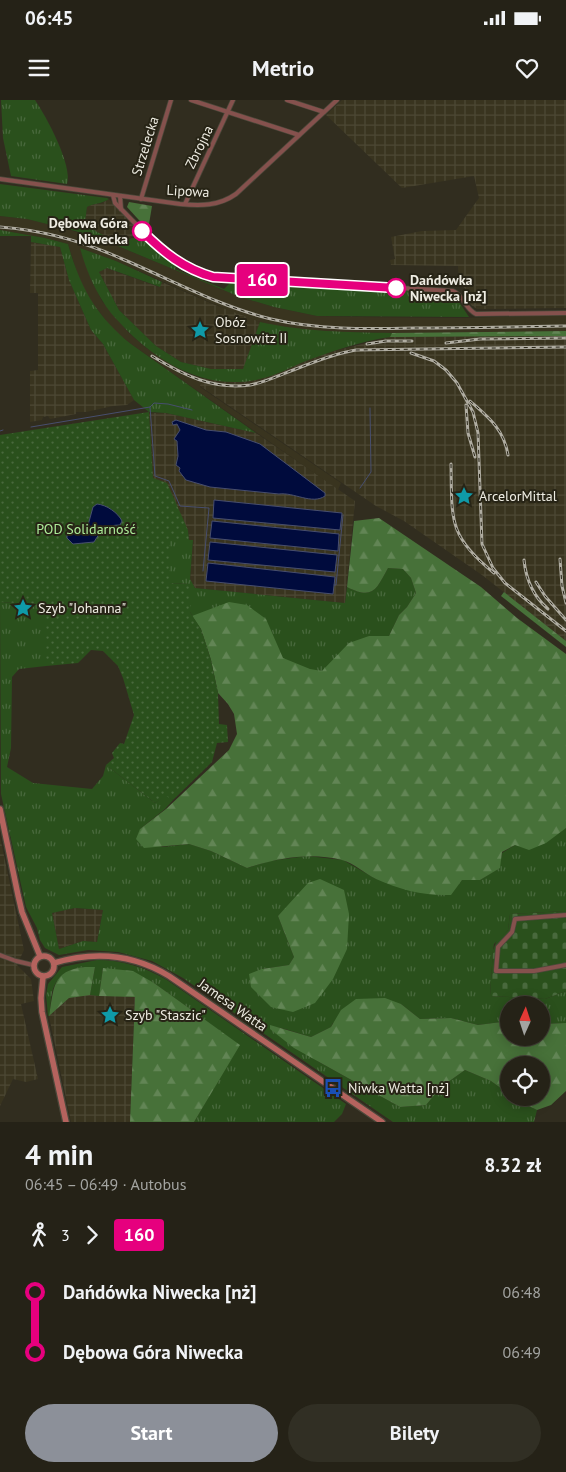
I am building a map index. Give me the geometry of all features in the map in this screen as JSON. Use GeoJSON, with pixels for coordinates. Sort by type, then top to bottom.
{"type":"FeatureCollection","features":[{"type":"Feature","properties":{"kind":"street","name":"Strzelecka"},"geometry":{"type":"LineString","coordinates":[[141,198],[171,100]]}},
{"type":"Feature","properties":{"kind":"street"},"geometry":{"type":"LineString","coordinates":[[191,100],[299,135]]}},
{"type":"Feature","properties":{"kind":"street","name":"Zbrojna"},"geometry":{"type":"LineString","coordinates":[[186,204],[233,100]]}},
{"type":"Feature","properties":{"kind":"street"},"geometry":{"type":"LineString","coordinates":[[288,100],[324,112]]}},
{"type":"Feature","properties":{"kind":"street","name":"Lipowa"},"geometry":{"type":"LineString","coordinates":[[0,179],[127,197],[209,205],[227,200],[336,100]]}},
{"type":"Feature","properties":{"kind":"street"},"geometry":{"type":"LineString","coordinates":[[113,195],[115,203],[168,255],[186,267],[213,277],[453,290],[459,294],[468,309],[476,314],[566,313]]}},
{"type":"Feature","properties":{"kind":"street"},"geometry":{"type":"LineString","coordinates":[[120,196],[121,209]]}},
{"type":"Feature","properties":{"kind":"street"},"geometry":{"type":"LineString","coordinates":[[121,203],[127,197]]}},
{"type":"Feature","properties":{"kind":"street"},"geometry":{"type":"LineString","coordinates":[[0,809],[22,912],[40,956]]}},
{"type":"Feature","properties":{"kind":"street"},"geometry":{"type":"LineString","coordinates":[[566,916],[515,919],[510,935],[498,947],[496,972],[534,971],[566,965]]}},
{"type":"Feature","properties":{"kind":"street"},"geometry":{"type":"LineString","coordinates":[[0,954],[16,961],[34,965]]}},
{"type":"Feature","properties":{"kind":"street"},"geometry":{"type":"LineString","coordinates":[[40,956],[50,958],[54,964],[53,971],[47,976],[37,974],[34,961],[40,956]]}},
{"type":"Feature","properties":{"kind":"street","name":"Jamesa Watta"},"geometry":{"type":"LineString","coordinates":[[54,964],[76,958],[108,956],[129,958],[152,966],[176,980],[382,1122]]}},
{"type":"Feature","properties":{"kind":"street"},"geometry":{"type":"LineString","coordinates":[[43,976],[42,1012],[66,1122]]}},
{"type":"Feature","properties":{"kind":"shaded area"},"geometry":{"type":"Polygon","coordinates":[[[342,100],[566,100],[566,308],[477,309],[471,305],[465,288],[459,285],[458,266],[391,265],[390,260],[395,259],[391,237],[422,231],[456,230],[479,198],[474,176],[402,188],[326,115],[342,100]]]}},
{"type":"Feature","properties":{"kind":"shaded area"},"geometry":{"type":"Polygon","coordinates":[[[109,199],[146,239],[134,236],[126,240],[103,235],[85,223],[87,207],[109,199]]]}},
{"type":"Feature","properties":{"kind":"shaded area"},"geometry":{"type":"Polygon","coordinates":[[[0,216],[27,219],[64,228],[113,244],[240,297],[274,307],[317,316],[462,318],[566,315],[566,336],[390,337],[392,333],[325,332],[289,329],[237,314],[116,261],[80,248],[102,301],[129,333],[145,347],[174,366],[188,374],[202,378],[200,387],[341,483],[338,490],[113,330],[88,297],[78,276],[68,244],[0,230],[0,216]]]}},
{"type":"Feature","properties":{"kind":"shaded area"},"geometry":{"type":"Polygon","coordinates":[[[31,242],[60,247],[69,280],[91,330],[103,344],[134,400],[127,405],[76,412],[76,414],[50,419],[48,416],[43,417],[42,420],[30,422],[30,371],[38,370],[38,293],[30,293],[31,242]]]}},
{"type":"Feature","properties":{"kind":"shaded area"},"geometry":{"type":"Polygon","coordinates":[[[106,268],[159,287],[162,282],[260,322],[244,369],[211,369],[181,362],[156,346],[119,310],[99,272],[106,268]]]}},
{"type":"Feature","properties":{"kind":"shaded area","name":"ArcelorMittal"},"geometry":{"type":"Polygon","coordinates":[[[566,336],[566,641],[482,575],[404,521],[376,506],[200,386],[202,378],[237,382],[260,379],[326,353],[390,337],[566,336]]]}},
{"type":"Feature","properties":{"kind":"shaded area"},"geometry":{"type":"Polygon","coordinates":[[[149,413],[166,413],[256,433],[355,501],[345,603],[195,588],[190,580],[193,540],[189,540],[188,530],[153,478],[149,413]]]}},
{"type":"Feature","properties":{"kind":"shaded area"},"geometry":{"type":"Polygon","coordinates":[[[176,420],[206,430],[226,432],[260,444],[325,493],[325,496],[309,499],[285,494],[210,487],[186,480],[179,471],[180,468],[176,465],[178,456],[177,441],[174,439],[180,430],[177,424],[173,425],[172,422],[176,420]]]}},
{"type":"Feature","properties":{"kind":"shaded area"},"geometry":{"type":"Polygon","coordinates":[[[214,500],[342,513],[340,530],[213,518],[214,500]]]}},
{"type":"Feature","properties":{"kind":"shaded area"},"geometry":{"type":"Polygon","coordinates":[[[97,504],[115,512],[122,521],[120,525],[104,529],[94,542],[73,544],[67,538],[67,535],[87,529],[93,507],[97,504]]]}},
{"type":"Feature","properties":{"kind":"shaded area"},"geometry":{"type":"Polygon","coordinates":[[[212,521],[339,534],[338,551],[210,538],[212,521]]]}},
{"type":"Feature","properties":{"kind":"shaded area"},"geometry":{"type":"Polygon","coordinates":[[[210,542],[337,555],[335,572],[208,560],[210,542]]]}},
{"type":"Feature","properties":{"kind":"shaded area"},"geometry":{"type":"Polygon","coordinates":[[[208,563],[335,577],[333,594],[206,581],[208,563]]]}},
{"type":"Feature","properties":{"kind":"shaded area"},"geometry":{"type":"Polygon","coordinates":[[[0,837],[24,950],[17,965],[31,979],[34,1001],[21,1004],[38,1079],[26,1082],[13,1079],[0,1106],[0,837]]]}},
{"type":"Feature","properties":{"kind":"shaded area"},"geometry":{"type":"Polygon","coordinates":[[[74,908],[103,910],[97,942],[83,941],[59,949],[52,913],[74,908]]]}},
{"type":"Feature","properties":{"kind":"shaded area"},"geometry":{"type":"Polygon","coordinates":[[[84,995],[135,996],[130,1122],[71,1122],[49,1016],[69,998],[84,995]]]}},
{"type":"Feature","properties":{"kind":"green space"},"geometry":{"type":"Polygon","coordinates":[[[1,100],[35,100],[52,129],[62,154],[68,176],[67,184],[11,176],[3,138],[1,100]]]}},
{"type":"Feature","properties":{"kind":"green space"},"geometry":{"type":"Polygon","coordinates":[[[0,184],[107,198],[109,199],[104,202],[87,207],[85,222],[93,229],[113,238],[141,237],[147,239],[178,264],[175,269],[224,289],[232,281],[453,293],[469,317],[317,316],[274,307],[240,297],[113,244],[75,231],[27,219],[0,216],[0,184]]]}},
{"type":"Feature","properties":{"kind":"green space"},"geometry":{"type":"Polygon","coordinates":[[[129,202],[152,206],[148,230],[127,207],[129,202]]]}},
{"type":"Feature","properties":{"kind":"green space"},"geometry":{"type":"Polygon","coordinates":[[[0,230],[45,238],[68,244],[84,287],[108,323],[131,344],[256,433],[166,413],[149,412],[134,400],[103,344],[91,330],[69,280],[60,247],[31,242],[31,236],[0,236],[0,230]]]}},
{"type":"Feature","properties":{"kind":"green space"},"geometry":{"type":"Polygon","coordinates":[[[80,248],[116,261],[162,282],[160,287],[107,268],[99,272],[119,310],[156,346],[181,362],[211,369],[243,369],[260,322],[310,330],[392,333],[390,337],[337,350],[260,379],[240,382],[220,381],[202,377],[183,371],[166,362],[135,338],[118,321],[106,307],[95,288],[80,248]]]}},
{"type":"Feature","properties":{"kind":"green space"},"geometry":{"type":"Polygon","coordinates":[[[566,331],[566,336],[390,337],[392,333],[566,331]]]}},
{"type":"Feature","properties":{"kind":"green space","name":"POD Solidarność"},"geometry":{"type":"Polygon","coordinates":[[[149,412],[153,478],[167,483],[188,530],[189,540],[169,541],[169,583],[190,584],[190,612],[201,629],[211,660],[218,693],[219,724],[227,725],[228,742],[217,743],[212,762],[173,800],[166,796],[155,803],[106,765],[114,758],[112,753],[120,743],[124,744],[134,715],[118,666],[103,651],[91,650],[78,663],[46,666],[46,605],[0,602],[0,435],[149,412]]]}},
{"type":"Feature","properties":{"kind":"green space"},"geometry":{"type":"Polygon","coordinates":[[[379,518],[481,587],[517,618],[566,654],[566,828],[546,843],[529,850],[515,845],[502,852],[500,868],[480,880],[462,880],[451,895],[422,893],[403,889],[376,879],[346,861],[318,856],[270,861],[247,868],[211,851],[189,844],[144,848],[136,839],[140,829],[166,809],[229,750],[237,734],[234,714],[218,693],[211,660],[201,629],[192,616],[229,602],[247,605],[266,619],[283,658],[310,669],[322,671],[349,643],[369,636],[389,636],[399,615],[416,593],[411,578],[403,569],[388,568],[373,591],[363,593],[347,587],[354,521],[379,518]]]}},
{"type":"Feature","properties":{"kind":"green space"},"geometry":{"type":"Polygon","coordinates":[[[169,540],[193,540],[190,579],[195,588],[345,603],[347,587],[363,593],[373,591],[388,568],[403,569],[411,578],[416,593],[399,615],[389,636],[369,636],[319,680],[201,629],[190,612],[190,584],[169,583],[169,540]]]}},
{"type":"Feature","properties":{"kind":"green space"},"geometry":{"type":"Polygon","coordinates":[[[504,592],[566,641],[566,647],[501,596],[504,592]]]}},
{"type":"Feature","properties":{"kind":"green space"},"geometry":{"type":"Polygon","coordinates":[[[0,602],[46,605],[46,666],[19,669],[12,677],[11,748],[7,767],[33,783],[92,789],[103,776],[106,765],[155,803],[166,795],[173,800],[140,829],[162,847],[189,844],[211,851],[247,868],[270,861],[307,856],[343,860],[376,879],[455,888],[462,880],[480,880],[499,868],[502,853],[515,845],[566,828],[566,911],[510,914],[508,930],[494,944],[490,996],[500,997],[500,1022],[478,1025],[451,1018],[420,1019],[401,1004],[333,1023],[331,1027],[311,1037],[270,1026],[319,1062],[400,1107],[426,1105],[441,1087],[465,1070],[491,1081],[500,1088],[500,1106],[529,1106],[537,1110],[534,1122],[393,1122],[183,978],[152,961],[118,952],[88,950],[59,955],[45,948],[26,907],[1,794],[0,602]],[[289,906],[278,916],[294,957],[289,965],[262,969],[315,1003],[289,906]],[[75,908],[52,913],[59,949],[83,941],[97,942],[103,910],[75,908]]]}},
{"type":"Feature","properties":{"kind":"green space"},"geometry":{"type":"Polygon","coordinates":[[[320,879],[344,890],[349,914],[347,949],[333,979],[315,1003],[293,1012],[271,1007],[251,987],[249,974],[262,969],[289,965],[294,957],[278,916],[308,883],[320,879]]]}},
{"type":"Feature","properties":{"kind":"green space"},"geometry":{"type":"Polygon","coordinates":[[[566,911],[566,991],[550,997],[490,996],[493,950],[497,940],[508,930],[510,914],[566,911]]]}},
{"type":"Feature","properties":{"kind":"green space"},"geometry":{"type":"Polygon","coordinates":[[[97,960],[133,965],[167,980],[346,1104],[342,1114],[334,1122],[194,1122],[239,1045],[154,983],[103,968],[99,996],[90,995],[95,967],[74,969],[63,975],[54,986],[48,1016],[46,995],[48,984],[62,967],[97,960]]]}},
{"type":"Feature","properties":{"kind":"green space"},"geometry":{"type":"Polygon","coordinates":[[[85,967],[95,967],[90,995],[69,998],[49,1016],[54,990],[60,977],[66,972],[85,967]]]}},
{"type":"Feature","properties":{"kind":"green space"},"geometry":{"type":"Polygon","coordinates":[[[103,968],[133,971],[154,983],[240,1045],[194,1122],[130,1122],[135,997],[99,996],[103,968]]]}},
{"type":"Feature","properties":{"kind":"green space"},"geometry":{"type":"Polygon","coordinates":[[[566,991],[566,1023],[550,1024],[550,997],[566,991]]]}},
{"type":"Feature","properties":{"kind":"green space"},"geometry":{"type":"Polygon","coordinates":[[[385,998],[401,1004],[420,1019],[451,1018],[478,1025],[500,1022],[500,1046],[550,1046],[550,1024],[566,1023],[566,1091],[550,1105],[550,1056],[500,1056],[500,1088],[491,1081],[465,1070],[441,1087],[426,1105],[400,1107],[294,1048],[270,1029],[270,1025],[311,1037],[331,1027],[341,1010],[356,999],[385,998]]]}},
{"type":"Feature","properties":{"kind":"green space"},"geometry":{"type":"Polygon","coordinates":[[[529,1106],[548,1106],[537,1110],[529,1106]]]}},
{"type":"Feature","properties":{"kind":"waterway"},"geometry":{"type":"LineString","coordinates":[[31,427],[150,407],[154,403],[168,404],[192,410]]}},
{"type":"Feature","properties":{"kind":"waterway"},"geometry":{"type":"LineString","coordinates":[[150,407],[155,476],[169,481],[180,506],[209,508],[203,571]]}},
{"type":"Feature","properties":{"kind":"waterway"},"geometry":{"type":"LineString","coordinates":[[360,488],[371,472],[370,408]]}},
{"type":"Feature","properties":{"kind":"waterway"},"geometry":{"type":"LineString","coordinates":[[334,585],[336,585],[343,515]]}},
{"type":"Feature","properties":{"kind":"railway"},"geometry":{"type":"LineString","coordinates":[[0,227],[31,231],[76,242],[106,252],[232,307],[251,314],[289,323],[324,327],[360,328],[566,326]]}},
{"type":"Feature","properties":{"kind":"railway"},"geometry":{"type":"LineString","coordinates":[[446,343],[480,339],[566,338]]}},
{"type":"Feature","properties":{"kind":"railway"},"geometry":{"type":"LineString","coordinates":[[367,344],[386,341],[412,341]]}},
{"type":"Feature","properties":{"kind":"railway"},"geometry":{"type":"LineString","coordinates":[[152,356],[199,380],[236,386],[263,382],[328,357],[356,350],[566,347]]}},
{"type":"Feature","properties":{"kind":"railway"},"geometry":{"type":"LineString","coordinates":[[411,353],[434,361],[446,370],[457,383],[473,412],[478,433],[482,544],[493,568],[505,583],[566,631]]}},
{"type":"Feature","properties":{"kind":"railway"},"geometry":{"type":"LineString","coordinates":[[470,401],[489,418],[499,431],[508,455]]}},
{"type":"Feature","properties":{"kind":"railway"},"geometry":{"type":"LineString","coordinates":[[466,405],[468,433],[475,457]]}},
{"type":"Feature","properties":{"kind":"railway"},"geometry":{"type":"LineString","coordinates":[[451,464],[453,513],[460,537],[479,560],[494,573]]}},
{"type":"Feature","properties":{"kind":"railway"},"geometry":{"type":"LineString","coordinates":[[560,559],[562,586],[566,603]]}},
{"type":"Feature","properties":{"kind":"railway"},"geometry":{"type":"LineString","coordinates":[[524,560],[526,574],[531,587],[538,599],[548,609]]}},
{"type":"Feature","properties":{"kind":"railway"},"geometry":{"type":"LineString","coordinates":[[536,582],[545,596],[566,620]]}},
{"type":"Feature","properties":{"kind":"bus line","name":"160"},"geometry":{"type":"LineString","coordinates":[[142,231],[173,259],[186,267],[213,277],[396,288]]}},
{"type":"Feature","properties":{"kind":"place","name":"Dębowa Góra Niwecka"},"geometry":{"type":"Point","coordinates":[142,231]}},
{"type":"Feature","properties":{"kind":"place","name":"Dańdówka Niwecka [nż]"},"geometry":{"type":"Point","coordinates":[396,288]}},
{"type":"Feature","properties":{"kind":"place","name":"Obóz Sosnowitz II"},"geometry":{"type":"Point","coordinates":[200,330]}},
{"type":"Feature","properties":{"kind":"place","name":"ArcelorMittal"},"geometry":{"type":"Point","coordinates":[464,496]}},
{"type":"Feature","properties":{"kind":"place","name":"Szyb \"Johanna\""},"geometry":{"type":"Point","coordinates":[23,608]}},
{"type":"Feature","properties":{"kind":"place","name":"Szyb \"Staszic\""},"geometry":{"type":"Point","coordinates":[110,1015]}},
{"type":"Feature","properties":{"kind":"place","name":"Niwka Watta [nż]"},"geometry":{"type":"Point","coordinates":[333,1088]}}]}
